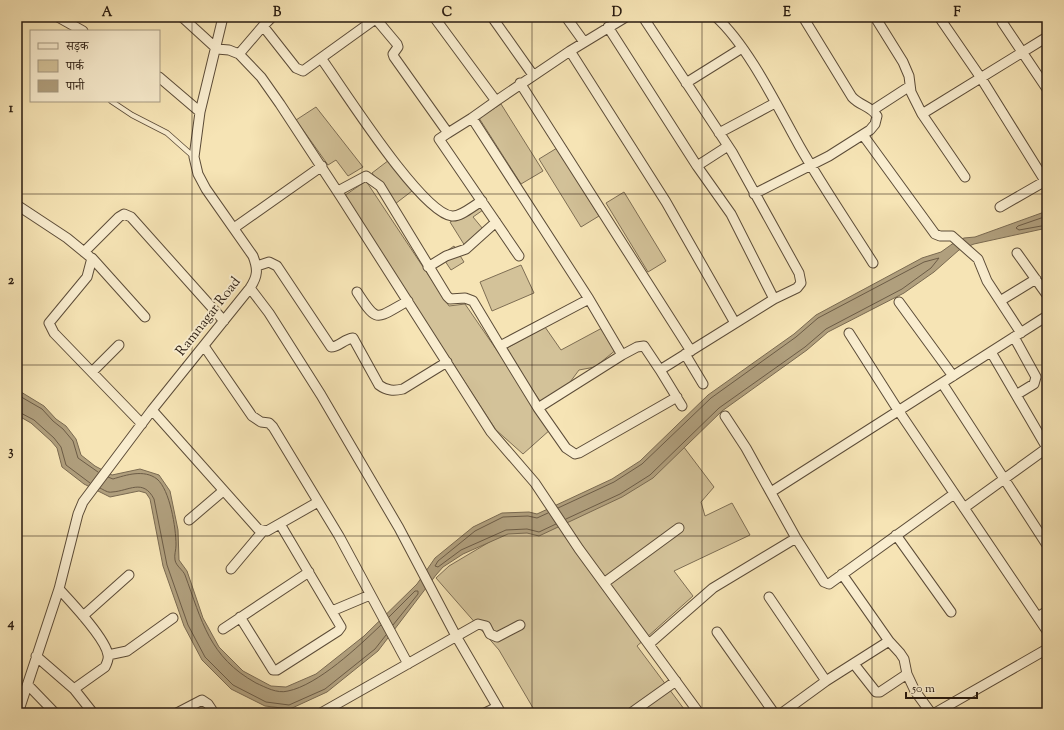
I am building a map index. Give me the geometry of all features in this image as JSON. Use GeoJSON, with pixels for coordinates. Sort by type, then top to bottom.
{"type":"FeatureCollection","features":[{"type":"Feature","properties":{"kind":"street"},"geometry":{"type":"LineString","coordinates":[[58,17],[81,30]]}},
{"type":"Feature","properties":{"kind":"street"},"geometry":{"type":"LineString","coordinates":[[182,17],[217,49],[229,50],[239,54],[261,78],[322,166],[491,432],[544,495],[604,583],[699,713]]}},
{"type":"Feature","properties":{"kind":"street"},"geometry":{"type":"LineString","coordinates":[[223,17],[217,49],[200,112],[194,157],[198,174],[253,256],[257,266],[269,262],[277,266],[331,348],[335,348],[350,338],[353,338],[379,385],[384,389],[395,391],[403,389],[447,362]]}},
{"type":"Feature","properties":{"kind":"street"},"geometry":{"type":"LineString","coordinates":[[239,54],[272,17]]}},
{"type":"Feature","properties":{"kind":"street"},"geometry":{"type":"LineString","coordinates":[[434,17],[496,101]]}},
{"type":"Feature","properties":{"kind":"street"},"geometry":{"type":"LineString","coordinates":[[492,17],[533,75]]}},
{"type":"Feature","properties":{"kind":"street"},"geometry":{"type":"LineString","coordinates":[[566,17],[584,42]]}},
{"type":"Feature","properties":{"kind":"street"},"geometry":{"type":"LineString","coordinates":[[519,256],[439,139],[472,118],[520,83],[626,17]]}},
{"type":"Feature","properties":{"kind":"street"},"geometry":{"type":"LineString","coordinates":[[643,17],[728,146],[799,273],[801,283],[797,288],[774,299],[660,370]]}},
{"type":"Feature","properties":{"kind":"street"},"geometry":{"type":"LineString","coordinates":[[716,17],[742,48],[811,165],[873,263]]}},
{"type":"Feature","properties":{"kind":"street"},"geometry":{"type":"LineString","coordinates":[[754,194],[811,165],[863,135],[875,124],[877,116],[873,110],[859,104],[852,97],[803,17]]}},
{"type":"Feature","properties":{"kind":"street"},"geometry":{"type":"LineString","coordinates":[[875,17],[903,62],[909,76],[911,92],[922,114],[965,178]]}},
{"type":"Feature","properties":{"kind":"street"},"geometry":{"type":"LineString","coordinates":[[938,17],[981,78],[1046,182],[1000,207]]}},
{"type":"Feature","properties":{"kind":"street"},"geometry":{"type":"LineString","coordinates":[[1002,17],[1002,22],[1047,89]]}},
{"type":"Feature","properties":{"kind":"street"},"geometry":{"type":"LineString","coordinates":[[263,26],[300,71],[306,70],[377,18],[397,44],[398,47],[393,54],[394,57],[448,133]]}},
{"type":"Feature","properties":{"kind":"street"},"geometry":{"type":"LineString","coordinates":[[608,27],[697,166],[731,214],[774,299]]}},
{"type":"Feature","properties":{"kind":"street"},"geometry":{"type":"LineString","coordinates":[[922,114],[1047,37]]}},
{"type":"Feature","properties":{"kind":"street"},"geometry":{"type":"LineString","coordinates":[[686,83],[742,48]]}},
{"type":"Feature","properties":{"kind":"street"},"geometry":{"type":"LineString","coordinates":[[570,51],[666,202],[735,323]]}},
{"type":"Feature","properties":{"kind":"street"},"geometry":{"type":"LineString","coordinates":[[321,58],[416,190],[440,210],[451,216],[456,216],[482,201]]}},
{"type":"Feature","properties":{"kind":"street"},"geometry":{"type":"LineString","coordinates":[[160,78],[200,112]]}},
{"type":"Feature","properties":{"kind":"street"},"geometry":{"type":"LineString","coordinates":[[520,83],[688,353],[703,384]]}},
{"type":"Feature","properties":{"kind":"street"},"geometry":{"type":"LineString","coordinates":[[873,110],[910,86]]}},
{"type":"Feature","properties":{"kind":"street"},"geometry":{"type":"LineString","coordinates":[[719,133],[775,103]]}},
{"type":"Feature","properties":{"kind":"street"},"geometry":{"type":"LineString","coordinates":[[472,118],[589,299],[622,355]]}},
{"type":"Feature","properties":{"kind":"street"},"geometry":{"type":"LineString","coordinates":[[863,135],[935,234],[940,236],[952,236],[978,258],[987,281],[1000,301],[1018,335],[1036,377],[1034,384],[1016,395]]}},
{"type":"Feature","properties":{"kind":"street"},"geometry":{"type":"LineString","coordinates":[[697,166],[728,146]]}},
{"type":"Feature","properties":{"kind":"street"},"geometry":{"type":"LineString","coordinates":[[234,228],[322,166]]}},
{"type":"Feature","properties":{"kind":"street"},"geometry":{"type":"LineString","coordinates":[[338,191],[366,176],[380,186],[428,267],[450,299],[465,298],[473,301],[538,408],[566,448],[575,454],[676,397]]}},
{"type":"Feature","properties":{"kind":"street"},"geometry":{"type":"LineString","coordinates":[[17,205],[88,255],[145,317]]}},
{"type":"Feature","properties":{"kind":"street"},"geometry":{"type":"LineString","coordinates":[[142,424],[54,333],[49,323],[87,277],[88,255],[119,217],[124,214],[131,217],[224,321]]}},
{"type":"Feature","properties":{"kind":"street"},"geometry":{"type":"LineString","coordinates":[[428,267],[446,256],[466,249],[496,222]]}},
{"type":"Feature","properties":{"kind":"street"},"geometry":{"type":"LineString","coordinates":[[1017,253],[1047,295]]}},
{"type":"Feature","properties":{"kind":"street","name":"Ramnagar Road"},"geometry":{"type":"LineString","coordinates":[[18,713],[59,589],[78,514],[83,502],[152,410],[250,288],[257,274],[257,266]]}},
{"type":"Feature","properties":{"kind":"street"},"geometry":{"type":"LineString","coordinates":[[1000,301],[1036,279]]}},
{"type":"Feature","properties":{"kind":"street"},"geometry":{"type":"LineString","coordinates":[[250,288],[270,313],[321,395],[399,528],[456,636],[499,710],[485,713]]}},
{"type":"Feature","properties":{"kind":"street"},"geometry":{"type":"LineString","coordinates":[[357,292],[370,313],[375,315],[381,315],[408,301]]}},
{"type":"Feature","properties":{"kind":"street"},"geometry":{"type":"LineString","coordinates":[[500,346],[589,299]]}},
{"type":"Feature","properties":{"kind":"street"},"geometry":{"type":"LineString","coordinates":[[899,302],[953,376]]}},
{"type":"Feature","properties":{"kind":"street"},"geometry":{"type":"LineString","coordinates":[[771,492],[1047,316]]}},
{"type":"Feature","properties":{"kind":"street"},"geometry":{"type":"LineString","coordinates":[[849,333],[898,410],[1047,631]]}},
{"type":"Feature","properties":{"kind":"street"},"geometry":{"type":"LineString","coordinates":[[92,372],[119,345]]}},
{"type":"Feature","properties":{"kind":"street"},"geometry":{"type":"LineString","coordinates":[[204,346],[252,416],[256,420],[269,422],[273,427],[339,536],[408,664]]}},
{"type":"Feature","properties":{"kind":"street"},"geometry":{"type":"LineString","coordinates":[[538,408],[622,355],[638,347],[644,346],[682,406]]}},
{"type":"Feature","properties":{"kind":"street"},"geometry":{"type":"LineString","coordinates":[[964,508],[1047,448],[991,352]]}},
{"type":"Feature","properties":{"kind":"street"},"geometry":{"type":"LineString","coordinates":[[942,383],[1047,544]]}},
{"type":"Feature","properties":{"kind":"street"},"geometry":{"type":"LineString","coordinates":[[152,410],[253,524],[263,531]]}},
{"type":"Feature","properties":{"kind":"street"},"geometry":{"type":"LineString","coordinates":[[725,416],[746,448],[796,538],[824,582],[828,584],[954,494]]}},
{"type":"Feature","properties":{"kind":"street"},"geometry":{"type":"LineString","coordinates":[[188,520],[223,491]]}},
{"type":"Feature","properties":{"kind":"street"},"geometry":{"type":"LineString","coordinates":[[231,569],[263,531],[280,524],[318,502]]}},
{"type":"Feature","properties":{"kind":"street"},"geometry":{"type":"LineString","coordinates":[[240,617],[270,668],[273,670],[277,670],[338,631],[341,627],[340,622],[280,524]]}},
{"type":"Feature","properties":{"kind":"street"},"geometry":{"type":"LineString","coordinates":[[604,583],[679,528]]}},
{"type":"Feature","properties":{"kind":"street"},"geometry":{"type":"LineString","coordinates":[[896,534],[951,612]]}},
{"type":"Feature","properties":{"kind":"street"},"geometry":{"type":"LineString","coordinates":[[648,644],[713,588],[796,538]]}},
{"type":"Feature","properties":{"kind":"street"},"geometry":{"type":"LineString","coordinates":[[223,629],[309,572]]}},
{"type":"Feature","properties":{"kind":"street"},"geometry":{"type":"LineString","coordinates":[[842,574],[889,641],[904,659],[907,674],[915,691],[931,713]]}},
{"type":"Feature","properties":{"kind":"street"},"geometry":{"type":"LineString","coordinates":[[83,616],[129,575]]}},
{"type":"Feature","properties":{"kind":"street"},"geometry":{"type":"LineString","coordinates":[[59,589],[83,616],[106,649],[108,655],[105,667],[74,689]]}},
{"type":"Feature","properties":{"kind":"street"},"geometry":{"type":"LineString","coordinates":[[332,611],[370,594]]}},
{"type":"Feature","properties":{"kind":"street"},"geometry":{"type":"LineString","coordinates":[[769,597],[826,681]]}},
{"type":"Feature","properties":{"kind":"street"},"geometry":{"type":"LineString","coordinates":[[1038,617],[1047,611]]}},
{"type":"Feature","properties":{"kind":"street"},"geometry":{"type":"LineString","coordinates":[[108,655],[127,651],[173,618]]}},
{"type":"Feature","properties":{"kind":"street"},"geometry":{"type":"LineString","coordinates":[[321,713],[478,624],[486,626],[490,634],[498,637],[520,625]]}},
{"type":"Feature","properties":{"kind":"street"},"geometry":{"type":"LineString","coordinates":[[717,632],[774,713]]}},
{"type":"Feature","properties":{"kind":"street"},"geometry":{"type":"LineString","coordinates":[[782,713],[826,681],[889,641]]}},
{"type":"Feature","properties":{"kind":"street"},"geometry":{"type":"LineString","coordinates":[[940,712],[1047,649]]}},
{"type":"Feature","properties":{"kind":"street"},"geometry":{"type":"LineString","coordinates":[[36,656],[74,689],[93,713]]}},
{"type":"Feature","properties":{"kind":"street"},"geometry":{"type":"LineString","coordinates":[[854,664],[876,692],[880,692],[907,674]]}},
{"type":"Feature","properties":{"kind":"street"},"geometry":{"type":"LineString","coordinates":[[631,713],[676,681]]}},
{"type":"Feature","properties":{"kind":"street"},"geometry":{"type":"LineString","coordinates":[[28,684],[55,713]]}},
{"type":"Feature","properties":{"kind":"street"},"geometry":{"type":"LineString","coordinates":[[177,713],[202,700],[208,704],[214,713]]}},
{"type":"Feature","properties":{"kind":"lane"},"geometry":{"type":"LineString","coordinates":[[112,102],[132,115],[167,133],[194,157]]}},
{"type":"Feature","properties":{"kind":"green space"},"geometry":{"type":"Polygon","coordinates":[[[501,104],[543,171],[521,184],[479,118],[501,104]]]}},
{"type":"Feature","properties":{"kind":"green space"},"geometry":{"type":"Polygon","coordinates":[[[316,107],[363,167],[348,176],[336,160],[328,165],[296,120],[316,107]]]}},
{"type":"Feature","properties":{"kind":"green space"},"geometry":{"type":"Polygon","coordinates":[[[557,148],[599,216],[581,227],[539,159],[557,148]]]}},
{"type":"Feature","properties":{"kind":"green space"},"geometry":{"type":"Polygon","coordinates":[[[389,160],[412,191],[395,204],[372,173],[389,160]]]}},
{"type":"Feature","properties":{"kind":"green space"},"geometry":{"type":"Polygon","coordinates":[[[366,181],[449,306],[465,304],[551,429],[523,454],[496,430],[344,196],[366,181]]]}},
{"type":"Feature","properties":{"kind":"green space"},"geometry":{"type":"Polygon","coordinates":[[[624,192],[666,261],[648,272],[606,203],[624,192]]]}},
{"type":"Feature","properties":{"kind":"green space"},"geometry":{"type":"Polygon","coordinates":[[[479,205],[483,210],[473,217],[483,229],[465,246],[450,222],[479,205]]]}},
{"type":"Feature","properties":{"kind":"green space"},"geometry":{"type":"Polygon","coordinates":[[[454,246],[464,262],[451,270],[441,255],[454,246]]]}},
{"type":"Feature","properties":{"kind":"green space"},"geometry":{"type":"Polygon","coordinates":[[[521,265],[534,293],[492,311],[480,282],[521,265]]]}},
{"type":"Feature","properties":{"kind":"green space"},"geometry":{"type":"Polygon","coordinates":[[[545,327],[561,350],[602,328],[617,349],[595,367],[579,370],[556,401],[540,401],[505,349],[545,327]]]}},
{"type":"Feature","properties":{"kind":"green space"},"geometry":{"type":"Polygon","coordinates":[[[680,442],[714,487],[701,502],[705,516],[732,503],[750,535],[674,571],[693,596],[637,646],[687,713],[536,713],[499,650],[436,578],[449,566],[518,525],[544,525],[680,442]]]}},
{"type":"Feature","properties":{"kind":"water"},"geometry":{"type":"Polygon","coordinates":[[[1047,211],[1047,228],[974,244],[959,250],[934,272],[904,293],[828,332],[807,350],[722,411],[653,478],[622,497],[539,536],[527,533],[508,534],[463,554],[443,567],[378,651],[327,692],[290,709],[265,706],[231,689],[202,660],[184,626],[163,566],[150,499],[146,493],[139,491],[110,497],[84,484],[62,467],[57,448],[51,441],[31,423],[17,415],[17,381],[21,392],[44,406],[56,419],[66,426],[76,439],[81,455],[95,466],[112,475],[140,469],[159,475],[170,491],[178,530],[179,560],[187,571],[203,618],[219,647],[243,671],[271,686],[286,687],[316,674],[364,636],[417,584],[435,558],[473,527],[502,513],[529,512],[537,514],[612,479],[640,461],[708,395],[794,334],[816,315],[922,258],[941,252],[955,242],[964,238],[975,237],[1047,211]]]}}]}
